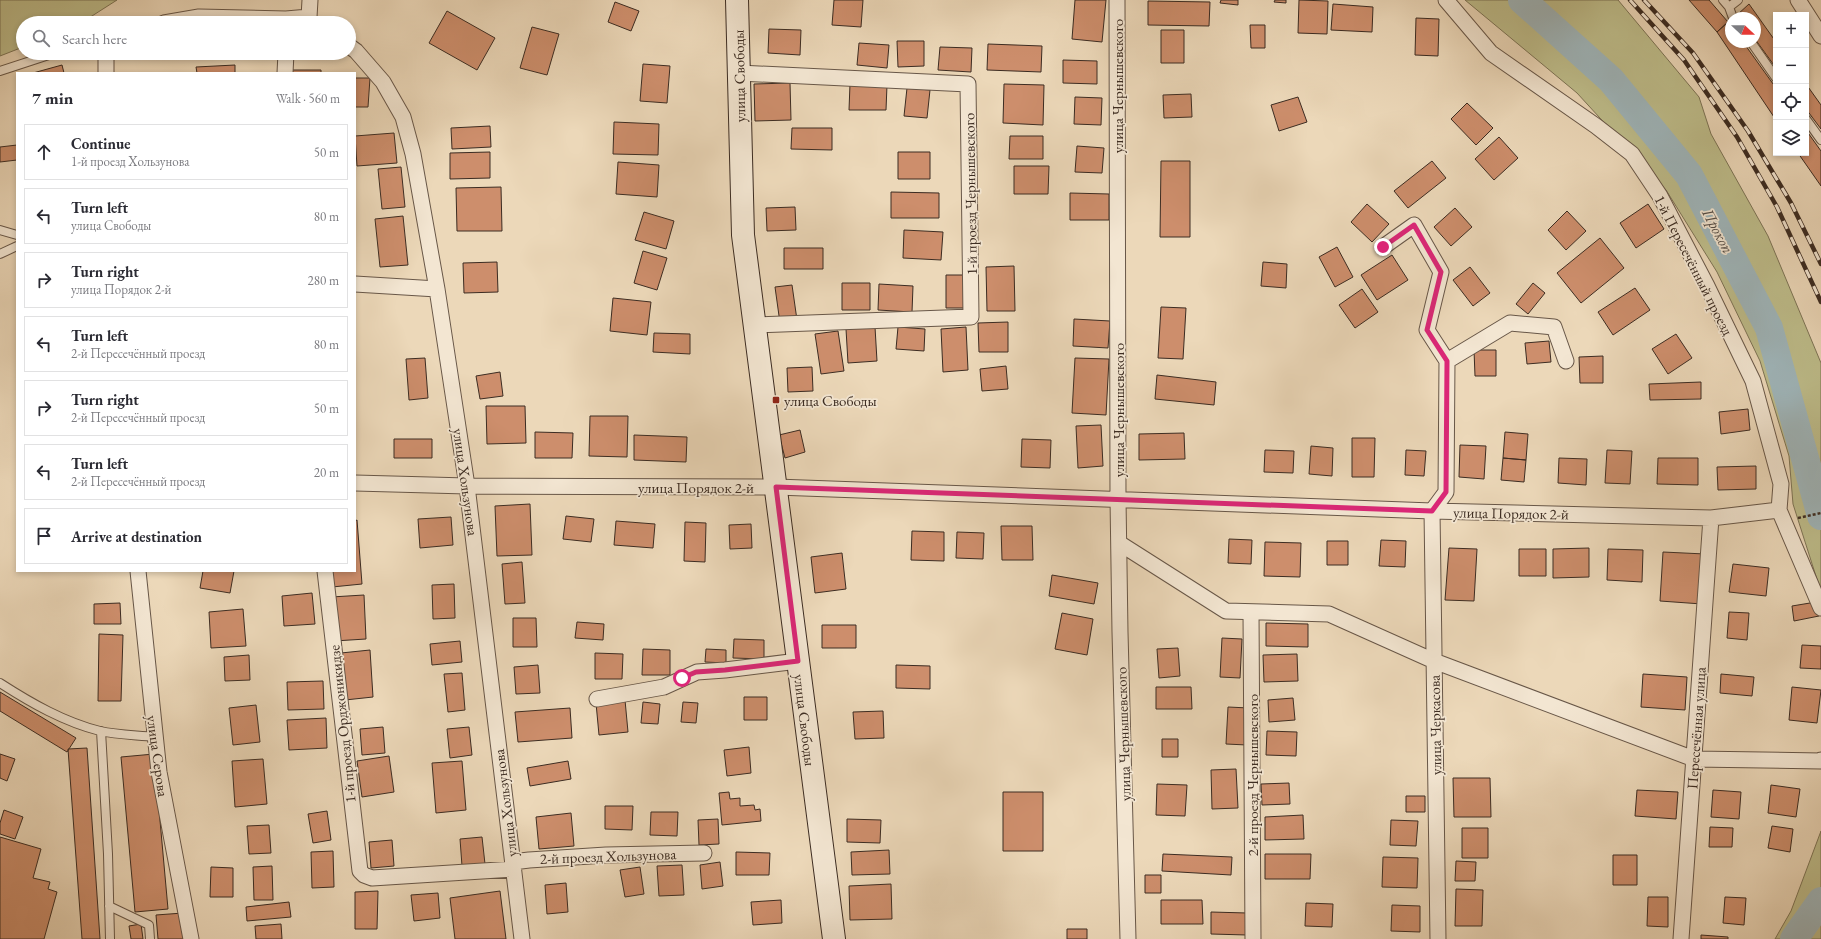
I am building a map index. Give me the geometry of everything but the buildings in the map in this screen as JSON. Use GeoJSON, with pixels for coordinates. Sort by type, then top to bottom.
{"type":"FeatureCollection","features":[{"type":"Feature","properties":{"kind":"main road","name":"улица Свободы"},"geometry":{"type":"LineString","coordinates":[[737,0],[743,235],[834,939]]}},
{"type":"Feature","properties":{"kind":"street"},"geometry":{"type":"LineString","coordinates":[[310,0],[312,16]]}},
{"type":"Feature","properties":{"kind":"street","name":"улица Чернышевского"},"geometry":{"type":"LineString","coordinates":[[1117,0],[1118,543],[1128,939]]}},
{"type":"Feature","properties":{"kind":"street","name":"1-й Пересечённый проезд"},"geometry":{"type":"LineString","coordinates":[[1446,0],[1491,53],[1596,126],[1632,154],[1660,196],[1707,286],[1753,381],[1781,484],[1779,510],[1821,608]]}},
{"type":"Feature","properties":{"kind":"street"},"geometry":{"type":"LineString","coordinates":[[1798,0],[1821,36]]}},
{"type":"Feature","properties":{"kind":"street","name":"улица Хользунова"},"geometry":{"type":"LineString","coordinates":[[356,51],[383,82],[403,117],[414,154],[437,289],[467,486],[522,939]]}},
{"type":"Feature","properties":{"kind":"street"},"geometry":{"type":"LineString","coordinates":[[106,60],[106,72]]}},
{"type":"Feature","properties":{"kind":"street"},"geometry":{"type":"LineString","coordinates":[[285,72],[286,60]]}},
{"type":"Feature","properties":{"kind":"street","name":"1-й проезд Чернышевского"},"geometry":{"type":"LineString","coordinates":[[739,73],[968,84],[972,317],[755,325]]}},
{"type":"Feature","properties":{"kind":"street"},"geometry":{"type":"LineString","coordinates":[[1383,247],[1414,225],[1441,272],[1427,330],[1447,361],[1446,492],[1432,511]]}},
{"type":"Feature","properties":{"kind":"street"},"geometry":{"type":"LineString","coordinates":[[356,284],[437,289]]}},
{"type":"Feature","properties":{"kind":"street"},"geometry":{"type":"LineString","coordinates":[[1447,361],[1510,323],[1554,327],[1566,361]]}},
{"type":"Feature","properties":{"kind":"street","name":"улица Порядок 2-й"},"geometry":{"type":"LineString","coordinates":[[356,483],[467,486],[776,487],[1432,511],[1711,518],[1779,510]]}},
{"type":"Feature","properties":{"kind":"street","name":"улица Черкасова"},"geometry":{"type":"LineString","coordinates":[[1432,511],[1438,939]]}},
{"type":"Feature","properties":{"kind":"street","name":"Пересечённая улица"},"geometry":{"type":"LineString","coordinates":[[1681,939],[1711,518]]}},
{"type":"Feature","properties":{"kind":"street"},"geometry":{"type":"LineString","coordinates":[[1118,543],[1226,611],[1329,614],[1434,662],[1694,760],[1821,760]]}},
{"type":"Feature","properties":{"kind":"street","name":"улица Серова"},"geometry":{"type":"LineString","coordinates":[[138,572],[159,772],[191,939]]}},
{"type":"Feature","properties":{"kind":"street","name":"1-й проезд Орджоникидзе"},"geometry":{"type":"LineString","coordinates":[[325,572],[358,866],[364,875]]}},
{"type":"Feature","properties":{"kind":"street","name":"2-й проезд Чернышевского"},"geometry":{"type":"LineString","coordinates":[[1251,612],[1253,939]]}},
{"type":"Feature","properties":{"kind":"street"},"geometry":{"type":"LineString","coordinates":[[597,699],[664,687],[696,672],[798,661]]}},
{"type":"Feature","properties":{"kind":"street","name":"2-й проезд Хользунова"},"geometry":{"type":"LineString","coordinates":[[364,875],[372,878],[513,865],[529,860],[606,855],[704,853]]}},
{"type":"Feature","properties":{"kind":"lane"},"geometry":{"type":"LineString","coordinates":[[1722,0],[1729,7],[1731,12]]}},
{"type":"Feature","properties":{"kind":"lane"},"geometry":{"type":"LineString","coordinates":[[1729,7],[1738,0]]}},
{"type":"Feature","properties":{"kind":"lane"},"geometry":{"type":"LineString","coordinates":[[1754,48],[1773,74]]}},
{"type":"Feature","properties":{"kind":"lane"},"geometry":{"type":"LineString","coordinates":[[0,71],[34,60]]}},
{"type":"Feature","properties":{"kind":"lane"},"geometry":{"type":"LineString","coordinates":[[1807,120],[1821,140]]}},
{"type":"Feature","properties":{"kind":"lane"},"geometry":{"type":"LineString","coordinates":[[0,230],[16,235]]}},
{"type":"Feature","properties":{"kind":"lane"},"geometry":{"type":"LineString","coordinates":[[0,254],[16,246]]}},
{"type":"Feature","properties":{"kind":"lane"},"geometry":{"type":"LineString","coordinates":[[0,683],[27,701],[71,722],[101,731],[155,737]]}},
{"type":"Feature","properties":{"kind":"lane"},"geometry":{"type":"LineString","coordinates":[[101,731],[108,854],[110,939]]}},
{"type":"Feature","properties":{"kind":"lane"},"geometry":{"type":"LineString","coordinates":[[109,906],[149,925],[150,939]]}},
{"type":"Feature","properties":{"kind":"path"},"geometry":{"type":"LineString","coordinates":[[1798,518],[1821,513]]}},
{"type":"Feature","properties":{"kind":"shaded area"},"geometry":{"type":"Polygon","coordinates":[[[0,0],[117,0],[92,16],[16,16],[16,50],[0,56],[0,0]]]}},
{"type":"Feature","properties":{"kind":"shaded area"},"geometry":{"type":"Polygon","coordinates":[[[1465,0],[1618,0],[1699,97],[1711,134],[1768,236],[1821,363],[1821,592],[1793,504],[1789,456],[1760,361],[1717,272],[1666,190],[1577,93],[1465,0]]]}},
{"type":"Feature","properties":{"kind":"shaded area"},"geometry":{"type":"Polygon","coordinates":[[[1821,831],[1821,939],[1775,939],[1791,911],[1821,831]]]}},
{"type":"Feature","properties":{"kind":"waterway","name":"Прокоп"},"geometry":{"type":"LineString","coordinates":[[1522,0],[1611,80],[1689,175],[1769,328],[1821,516]]}},
{"type":"Feature","properties":{"kind":"waterway","name":"Прокоп"},"geometry":{"type":"LineString","coordinates":[[1794,939],[1821,901]]}},
{"type":"Feature","properties":{"kind":"railway"},"geometry":{"type":"LineString","coordinates":[[1630,0],[1684,60],[1737,137],[1777,207],[1821,302]]}},
{"type":"Feature","properties":{"kind":"railway"},"geometry":{"type":"LineString","coordinates":[[1644,0],[1693,53],[1748,131],[1791,203],[1821,264]]}},
{"type":"Feature","properties":{"kind":"place","name":"улица Свободы"},"geometry":{"type":"Point","coordinates":[776,400]}},
{"type":"Feature","properties":{"kind":"route"},"geometry":{"type":"LineString","coordinates":[[682,678],[696,672],[798,661],[776,487],[1432,511],[1446,492],[1447,361],[1427,330],[1441,272],[1414,225],[1383,247]]}}]}
